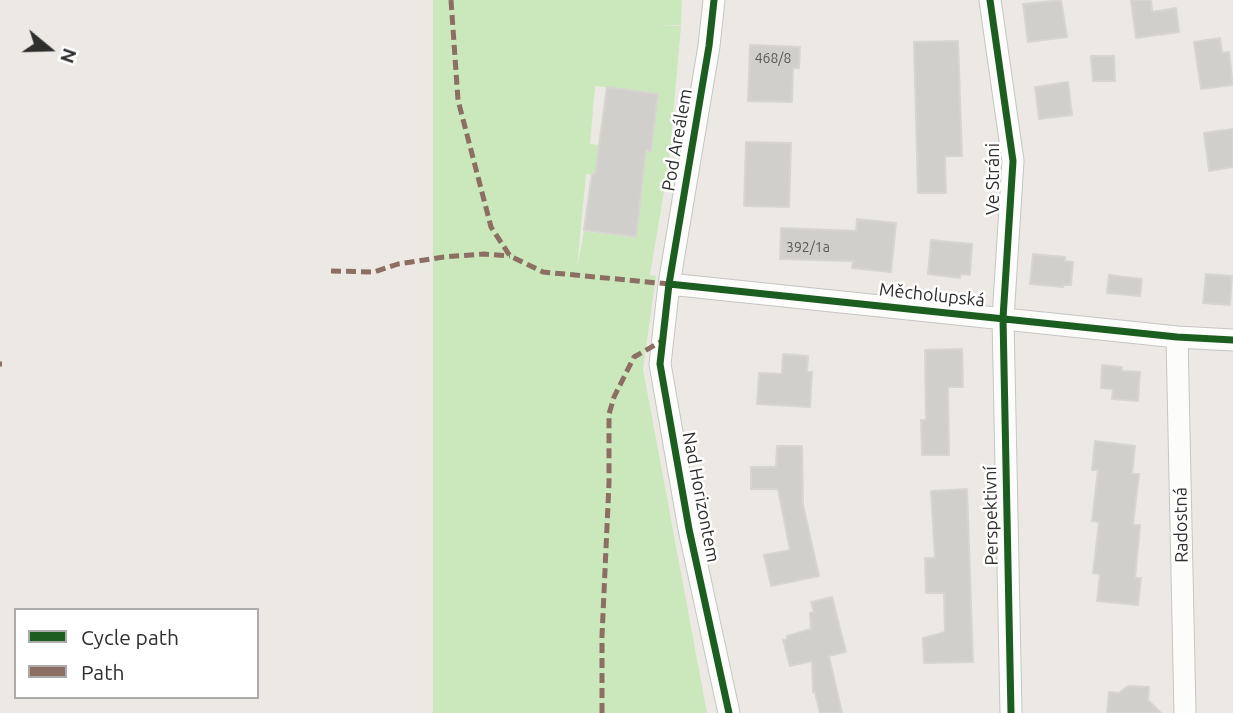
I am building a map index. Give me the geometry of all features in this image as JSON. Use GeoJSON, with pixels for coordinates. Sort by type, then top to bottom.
{"type":"FeatureCollection","features":[{"type":"Feature","properties":{"kind":"street","name":"Pod Areálem"},"geometry":{"type":"LineString","coordinates":[[669,284],[709,46],[714,0]]}},
{"type":"Feature","properties":{"kind":"street","name":"Ve Stráni"},"geometry":{"type":"LineString","coordinates":[[990,0],[1013,160],[1003,318]]}},
{"type":"Feature","properties":{"kind":"street","name":"Měcholupská"},"geometry":{"type":"LineString","coordinates":[[669,284],[1177,337],[1233,340]]}},
{"type":"Feature","properties":{"kind":"street","name":"Nad Horizontem"},"geometry":{"type":"LineString","coordinates":[[669,284],[660,364],[689,529],[729,713]]}},
{"type":"Feature","properties":{"kind":"street","name":"Perspektivní"},"geometry":{"type":"LineString","coordinates":[[1003,318],[1011,713]]}},
{"type":"Feature","properties":{"kind":"street","name":"Radostná"},"geometry":{"type":"LineString","coordinates":[[1177,337],[1185,713]]}},
{"type":"Feature","properties":{"kind":"green space"},"geometry":{"type":"Polygon","coordinates":[[[433,0],[682,0],[681,25],[656,25],[681,26],[669,162],[650,275],[656,276],[643,369],[707,713],[433,713],[433,0]],[[595,86],[590,144],[650,151],[658,94],[595,86]],[[586,174],[577,268],[584,231],[636,238],[643,180],[586,174]]]}},
{"type":"Feature","properties":{"kind":"building"},"geometry":{"type":"Polygon","coordinates":[[[1061,0],[1067,37],[1028,42],[1023,4],[1061,0]]]}},
{"type":"Feature","properties":{"kind":"building"},"geometry":{"type":"Polygon","coordinates":[[[1131,0],[1151,0],[1152,12],[1176,8],[1179,32],[1136,38],[1131,0]]]}},
{"type":"Feature","properties":{"kind":"building"},"geometry":{"type":"Polygon","coordinates":[[[1220,38],[1222,53],[1229,52],[1233,85],[1201,89],[1194,42],[1220,38]]]}},
{"type":"Feature","properties":{"kind":"building"},"geometry":{"type":"Polygon","coordinates":[[[958,41],[962,156],[945,156],[946,193],[918,193],[914,42],[958,41]]]}},
{"type":"Feature","properties":{"kind":"building"},"geometry":{"type":"Polygon","coordinates":[[[750,45],[800,47],[799,68],[793,68],[792,102],[748,101],[750,45]]]}},
{"type":"Feature","properties":{"kind":"building"},"geometry":{"type":"Polygon","coordinates":[[[1091,56],[1114,56],[1115,81],[1093,81],[1091,56]]]}},
{"type":"Feature","properties":{"kind":"building"},"geometry":{"type":"Polygon","coordinates":[[[1068,82],[1072,115],[1039,119],[1035,87],[1068,82]]]}},
{"type":"Feature","properties":{"kind":"building"},"geometry":{"type":"Polygon","coordinates":[[[607,87],[658,94],[651,151],[646,150],[636,237],[584,230],[607,87]]]}},
{"type":"Feature","properties":{"kind":"building"},"geometry":{"type":"Polygon","coordinates":[[[1233,129],[1233,167],[1209,171],[1204,133],[1233,129]]]}},
{"type":"Feature","properties":{"kind":"building"},"geometry":{"type":"Polygon","coordinates":[[[746,142],[791,143],[789,207],[744,206],[746,142]]]}},
{"type":"Feature","properties":{"kind":"building"},"geometry":{"type":"Polygon","coordinates":[[[857,219],[896,223],[891,272],[852,268],[853,261],[780,259],[781,228],[856,231],[857,219]]]}},
{"type":"Feature","properties":{"kind":"building"},"geometry":{"type":"Polygon","coordinates":[[[931,240],[972,244],[970,275],[961,274],[960,278],[928,274],[931,240]]]}},
{"type":"Feature","properties":{"kind":"building"},"geometry":{"type":"Polygon","coordinates":[[[1033,254],[1065,257],[1065,261],[1073,262],[1071,285],[1063,287],[1030,284],[1033,254]]]}},
{"type":"Feature","properties":{"kind":"building"},"geometry":{"type":"Polygon","coordinates":[[[1206,274],[1232,276],[1230,305],[1203,303],[1206,274]]]}},
{"type":"Feature","properties":{"kind":"building"},"geometry":{"type":"Polygon","coordinates":[[[1109,275],[1142,279],[1140,296],[1107,293],[1109,275]]]}},
{"type":"Feature","properties":{"kind":"building"},"geometry":{"type":"Polygon","coordinates":[[[962,349],[963,387],[948,387],[949,455],[922,455],[921,420],[926,420],[925,350],[962,349]]]}},
{"type":"Feature","properties":{"kind":"building"},"geometry":{"type":"Polygon","coordinates":[[[783,354],[808,356],[807,372],[812,372],[810,407],[757,404],[759,373],[782,374],[783,354]]]}},
{"type":"Feature","properties":{"kind":"building"},"geometry":{"type":"Polygon","coordinates":[[[1102,365],[1122,367],[1122,371],[1140,372],[1138,401],[1112,399],[1113,389],[1101,388],[1102,365]]]}},
{"type":"Feature","properties":{"kind":"building"},"geometry":{"type":"Polygon","coordinates":[[[1095,441],[1135,446],[1132,474],[1139,474],[1133,525],[1140,525],[1135,578],[1141,578],[1138,605],[1097,601],[1100,574],[1093,573],[1099,522],[1092,521],[1098,470],[1092,470],[1095,441]]]}},
{"type":"Feature","properties":{"kind":"building"},"geometry":{"type":"Polygon","coordinates":[[[777,446],[802,446],[803,505],[819,576],[771,586],[764,555],[790,550],[778,489],[751,489],[751,467],[776,467],[777,446]]]}},
{"type":"Feature","properties":{"kind":"building"},"geometry":{"type":"Polygon","coordinates":[[[967,489],[973,662],[924,663],[923,638],[945,632],[944,593],[926,593],[925,558],[935,558],[931,491],[967,489]]]}},
{"type":"Feature","properties":{"kind":"building"},"geometry":{"type":"Polygon","coordinates":[[[832,597],[846,652],[829,656],[842,713],[820,713],[813,692],[812,661],[790,666],[783,640],[787,639],[787,636],[811,629],[810,613],[814,612],[811,602],[832,597]]]}},
{"type":"Feature","properties":{"kind":"building"},"geometry":{"type":"Polygon","coordinates":[[[1128,686],[1149,687],[1148,700],[1161,713],[1107,713],[1109,692],[1119,693],[1128,686]]]}},
{"type":"Feature","properties":{"kind":"marked path"},"geometry":{"type":"LineString","coordinates":[[451,0],[458,100],[491,227],[510,256],[543,272],[669,284]]}},
{"type":"Feature","properties":{"kind":"marked path"},"geometry":{"type":"LineString","coordinates":[[331,271],[374,272],[398,264],[444,257],[484,254],[510,256]]}},
{"type":"Feature","properties":{"kind":"marked path"},"geometry":{"type":"LineString","coordinates":[[602,713],[609,414],[614,397],[634,357],[662,341]]}},
{"type":"Feature","properties":{"kind":"cycle path"},"geometry":{"type":"LineString","coordinates":[[714,0],[709,46],[669,284],[660,364],[689,529],[729,713]]}},
{"type":"Feature","properties":{"kind":"cycle path"},"geometry":{"type":"LineString","coordinates":[[990,0],[1013,161],[1003,318],[1011,713]]}},
{"type":"Feature","properties":{"kind":"cycle path"},"geometry":{"type":"LineString","coordinates":[[669,284],[1177,337],[1233,340]]}}]}
